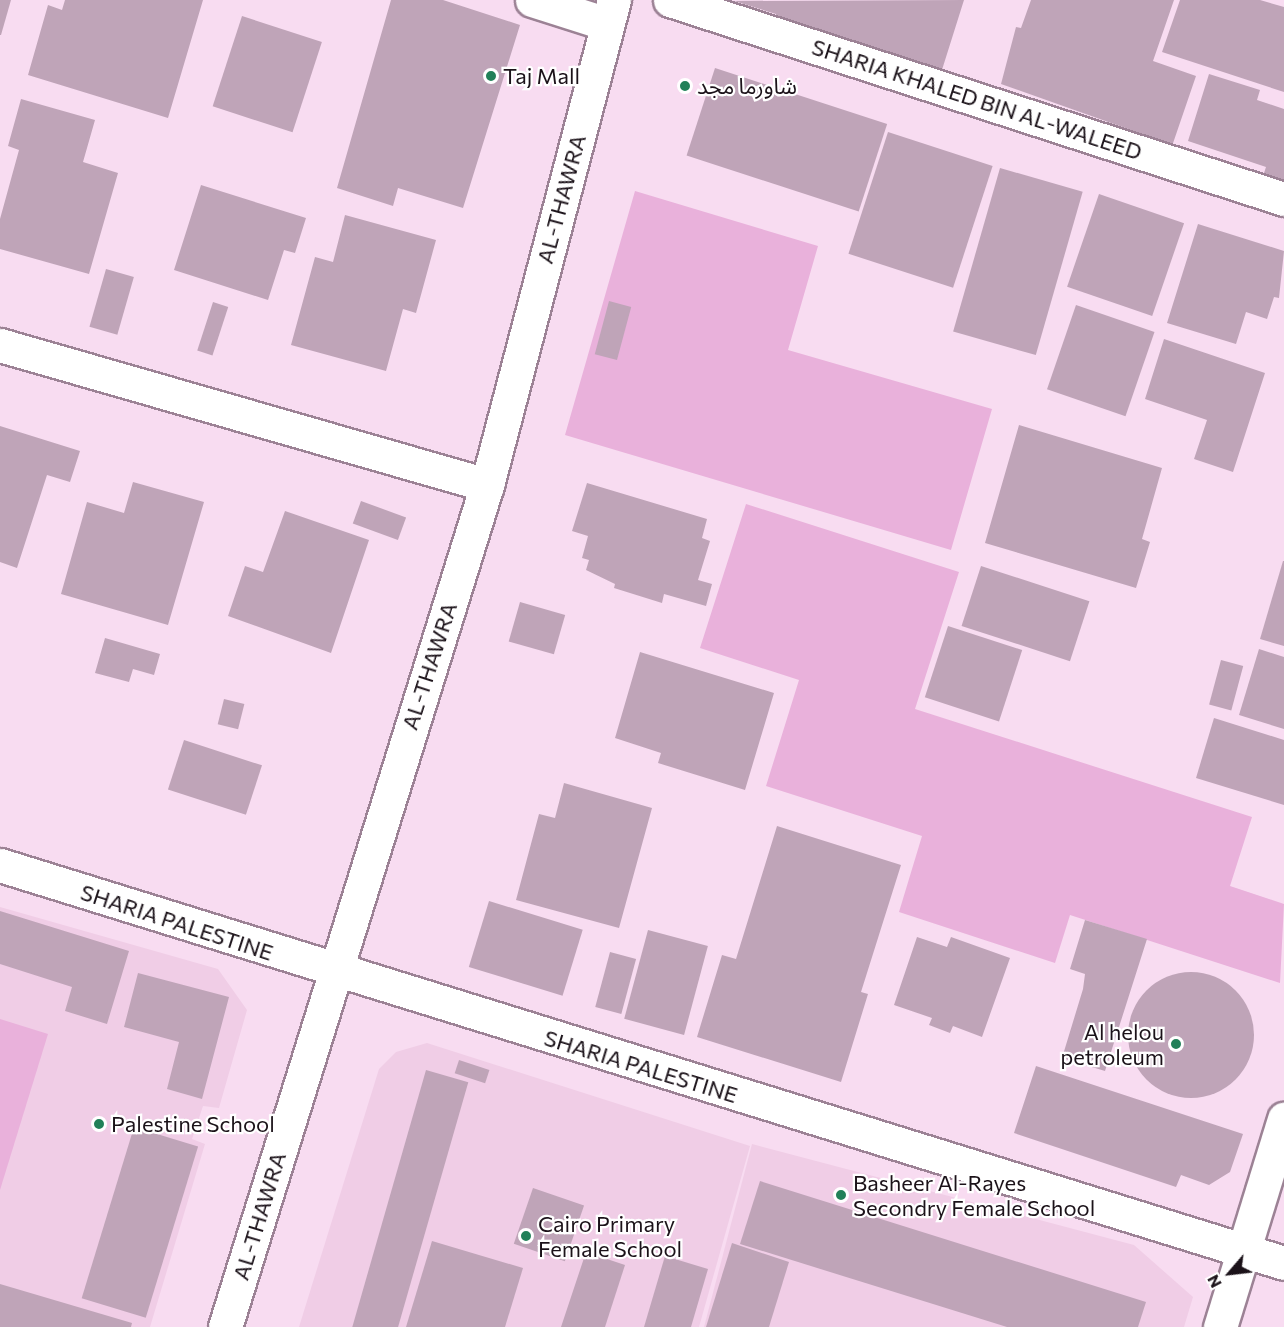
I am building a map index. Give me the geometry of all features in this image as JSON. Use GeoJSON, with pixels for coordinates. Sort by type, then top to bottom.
{"type":"FeatureCollection","features":[{"type":"Feature","properties":{"kind":"street"},"geometry":{"type":"LineString","coordinates":[[532,0],[610,12]]}},
{"type":"Feature","properties":{"kind":"street","name":"SHARIA KHALED BIN AL-WALEED"},"geometry":{"type":"LineString","coordinates":[[670,0],[1284,199]]}},
{"type":"Feature","properties":{"kind":"street","name":"AL-THAWRA"},"geometry":{"type":"LineString","coordinates":[[225,1327],[333,972],[487,485],[610,12]]}},
{"type":"Feature","properties":{"kind":"street"},"geometry":{"type":"LineString","coordinates":[[0,345],[487,485]]}},
{"type":"Feature","properties":{"kind":"street","name":"SHARIA PALESTINE"},"geometry":{"type":"LineString","coordinates":[[0,865],[333,972],[1284,1263]]}},
{"type":"Feature","properties":{"kind":"street"},"geometry":{"type":"LineString","coordinates":[[1220,1327],[1241,1251],[1284,1119]]}},
{"type":"Feature","properties":{"kind":"shaded area"},"geometry":{"type":"Polygon","coordinates":[[[635,191],[818,246],[788,350],[992,409],[951,550],[565,435],[635,191]]]}},
{"type":"Feature","properties":{"kind":"shaded area"},"geometry":{"type":"Polygon","coordinates":[[[746,504],[959,572],[915,709],[1252,817],[1230,886],[1284,904],[1280,983],[1070,915],[1055,963],[899,912],[922,836],[766,786],[799,680],[700,648],[746,504]]]}},
{"type":"Feature","properties":{"kind":"shaded area","name":"Palestine School"},"geometry":{"type":"Polygon","coordinates":[[[0,907],[218,969],[247,1010],[219,1108],[203,1106],[192,1139],[205,1144],[150,1327],[0,1327],[0,907]]]}},
{"type":"Feature","properties":{"kind":"shaded area"},"geometry":{"type":"Polygon","coordinates":[[[0,1019],[48,1034],[0,1190],[0,1019]]]}},
{"type":"Feature","properties":{"kind":"shaded area","name":"Cairo Primary Female School"},"geometry":{"type":"Polygon","coordinates":[[[427,1043],[750,1146],[699,1327],[299,1327],[379,1069],[396,1052],[427,1043]]]}},
{"type":"Feature","properties":{"kind":"shaded area","name":"Basheer Al-Rayes Secondry Female School"},"geometry":{"type":"Polygon","coordinates":[[[752,1144],[1134,1245],[1193,1297],[1184,1327],[704,1327],[752,1144]]]}},
{"type":"Feature","properties":{"kind":"building"},"geometry":{"type":"Polygon","coordinates":[[[0,0],[11,0],[1,35],[0,35],[0,0]]]}},
{"type":"Feature","properties":{"kind":"building"},"geometry":{"type":"Polygon","coordinates":[[[65,0],[203,0],[168,118],[28,75],[48,5],[62,10],[65,0]]]}},
{"type":"Feature","properties":{"kind":"building"},"geometry":{"type":"Polygon","coordinates":[[[391,0],[443,0],[520,25],[463,208],[398,188],[393,206],[337,188],[391,0]]]}},
{"type":"Feature","properties":{"kind":"building"},"geometry":{"type":"Polygon","coordinates":[[[964,0],[941,73],[775,20],[776,14],[734,1],[964,0]]]}},
{"type":"Feature","properties":{"kind":"building"},"geometry":{"type":"Polygon","coordinates":[[[1031,0],[1174,0],[1153,61],[1196,76],[1170,152],[1126,136],[1128,129],[1001,84],[1016,27],[1021,28],[1031,0]]]}},
{"type":"Feature","properties":{"kind":"building"},"geometry":{"type":"Polygon","coordinates":[[[1180,0],[1260,0],[1284,7],[1284,92],[1162,52],[1180,0]]]}},
{"type":"Feature","properties":{"kind":"building"},"geometry":{"type":"Polygon","coordinates":[[[242,16],[322,42],[293,132],[213,106],[242,16]]]}},
{"type":"Feature","properties":{"kind":"building"},"geometry":{"type":"Polygon","coordinates":[[[715,68],[887,124],[859,211],[687,155],[715,68]]]}},
{"type":"Feature","properties":{"kind":"building"},"geometry":{"type":"Polygon","coordinates":[[[1209,74],[1260,90],[1257,100],[1284,109],[1284,193],[1260,185],[1266,167],[1188,141],[1209,74]]]}},
{"type":"Feature","properties":{"kind":"building"},"geometry":{"type":"Polygon","coordinates":[[[21,99],[95,120],[83,162],[118,173],[89,274],[0,249],[0,219],[19,150],[8,146],[21,99]]]}},
{"type":"Feature","properties":{"kind":"building"},"geometry":{"type":"Polygon","coordinates":[[[888,132],[993,166],[953,288],[848,254],[888,132]]]}},
{"type":"Feature","properties":{"kind":"building"},"geometry":{"type":"Polygon","coordinates":[[[1000,168],[1083,192],[1036,355],[953,331],[1000,168]]]}},
{"type":"Feature","properties":{"kind":"building"},"geometry":{"type":"Polygon","coordinates":[[[201,185],[306,218],[295,253],[284,250],[268,300],[174,270],[201,185]]]}},
{"type":"Feature","properties":{"kind":"building"},"geometry":{"type":"Polygon","coordinates":[[[1099,194],[1184,223],[1152,316],[1067,287],[1099,194]]]}},
{"type":"Feature","properties":{"kind":"building"},"geometry":{"type":"Polygon","coordinates":[[[345,215],[436,240],[416,313],[403,309],[386,371],[291,345],[315,257],[333,262],[345,215]]]}},
{"type":"Feature","properties":{"kind":"building"},"geometry":{"type":"Polygon","coordinates":[[[1198,224],[1284,251],[1279,298],[1274,297],[1267,319],[1246,312],[1236,344],[1167,323],[1198,224]]]}},
{"type":"Feature","properties":{"kind":"building"},"geometry":{"type":"Polygon","coordinates":[[[106,269],[134,277],[117,335],[89,327],[106,269]]]}},
{"type":"Feature","properties":{"kind":"building"},"geometry":{"type":"Polygon","coordinates":[[[609,301],[631,307],[617,360],[595,354],[609,301]]]}},
{"type":"Feature","properties":{"kind":"building"},"geometry":{"type":"Polygon","coordinates":[[[213,302],[228,307],[212,355],[197,351],[213,302]]]}},
{"type":"Feature","properties":{"kind":"building"},"geometry":{"type":"Polygon","coordinates":[[[1076,305],[1154,332],[1126,416],[1047,389],[1076,305]]]}},
{"type":"Feature","properties":{"kind":"building"},"geometry":{"type":"Polygon","coordinates":[[[1164,339],[1265,373],[1233,472],[1194,459],[1207,420],[1145,399],[1164,339]]]}},
{"type":"Feature","properties":{"kind":"building"},"geometry":{"type":"Polygon","coordinates":[[[1019,425],[1162,468],[1142,539],[1150,542],[1136,588],[985,543],[1019,425]]]}},
{"type":"Feature","properties":{"kind":"building"},"geometry":{"type":"Polygon","coordinates":[[[0,426],[80,451],[70,482],[47,475],[17,568],[0,562],[0,426]]]}},
{"type":"Feature","properties":{"kind":"building"},"geometry":{"type":"Polygon","coordinates":[[[133,482],[204,502],[168,625],[61,594],[87,502],[124,513],[133,482]]]}},
{"type":"Feature","properties":{"kind":"building"},"geometry":{"type":"Polygon","coordinates":[[[587,483],[707,519],[702,538],[710,541],[698,580],[712,584],[706,606],[664,594],[662,603],[614,588],[615,584],[586,570],[589,560],[582,558],[588,536],[572,531],[587,483]]]}},
{"type":"Feature","properties":{"kind":"building"},"geometry":{"type":"Polygon","coordinates":[[[361,501],[406,517],[398,540],[353,524],[361,501]]]}},
{"type":"Feature","properties":{"kind":"building"},"geometry":{"type":"Polygon","coordinates":[[[285,511],[369,540],[331,653],[228,616],[245,566],[263,572],[285,511]]]}},
{"type":"Feature","properties":{"kind":"building"},"geometry":{"type":"Polygon","coordinates":[[[1284,561],[1284,646],[1260,639],[1284,561]]]}},
{"type":"Feature","properties":{"kind":"building"},"geometry":{"type":"Polygon","coordinates":[[[981,566],[1089,601],[1070,661],[962,626],[981,566]]]}},
{"type":"Feature","properties":{"kind":"building"},"geometry":{"type":"Polygon","coordinates":[[[520,602],[565,615],[554,654],[509,641],[520,602]]]}},
{"type":"Feature","properties":{"kind":"building"},"geometry":{"type":"Polygon","coordinates":[[[948,626],[1022,650],[999,721],[925,697],[948,626]]]}},
{"type":"Feature","properties":{"kind":"building"},"geometry":{"type":"Polygon","coordinates":[[[105,638],[160,654],[154,675],[133,669],[129,682],[95,673],[105,638]]]}},
{"type":"Feature","properties":{"kind":"building"},"geometry":{"type":"Polygon","coordinates":[[[1259,649],[1284,657],[1284,729],[1239,715],[1259,649]]]}},
{"type":"Feature","properties":{"kind":"building"},"geometry":{"type":"Polygon","coordinates":[[[640,652],[774,693],[745,790],[658,763],[661,753],[615,738],[640,652]]]}},
{"type":"Feature","properties":{"kind":"building"},"geometry":{"type":"Polygon","coordinates":[[[1221,660],[1243,666],[1231,710],[1209,704],[1221,660]]]}},
{"type":"Feature","properties":{"kind":"building"},"geometry":{"type":"Polygon","coordinates":[[[224,699],[244,704],[238,729],[218,724],[224,699]]]}},
{"type":"Feature","properties":{"kind":"building"},"geometry":{"type":"Polygon","coordinates":[[[1214,718],[1284,740],[1284,805],[1196,778],[1214,718]]]}},
{"type":"Feature","properties":{"kind":"building"},"geometry":{"type":"Polygon","coordinates":[[[184,740],[262,765],[246,815],[168,789],[184,740]]]}},
{"type":"Feature","properties":{"kind":"building"},"geometry":{"type":"Polygon","coordinates":[[[564,783],[652,808],[619,928],[516,900],[539,814],[555,818],[564,783]]]}},
{"type":"Feature","properties":{"kind":"building"},"geometry":{"type":"Polygon","coordinates":[[[777,826],[901,865],[861,992],[868,994],[841,1082],[697,1037],[722,955],[736,959],[777,826]]]}},
{"type":"Feature","properties":{"kind":"building"},"geometry":{"type":"Polygon","coordinates":[[[489,901],[583,930],[563,996],[469,967],[489,901]]]}},
{"type":"Feature","properties":{"kind":"building"},"geometry":{"type":"Polygon","coordinates":[[[0,911],[129,951],[107,1024],[65,1011],[72,987],[0,964],[0,911]]]}},
{"type":"Feature","properties":{"kind":"building"},"geometry":{"type":"Polygon","coordinates":[[[1085,920],[1147,939],[1105,1071],[1062,1058],[1083,989],[1085,974],[1070,969],[1085,920]]]}},
{"type":"Feature","properties":{"kind":"building"},"geometry":{"type":"Polygon","coordinates":[[[648,930],[708,946],[684,1035],[624,1019],[648,930]]]}},
{"type":"Feature","properties":{"kind":"building"},"geometry":{"type":"Polygon","coordinates":[[[917,937],[947,947],[951,937],[1010,958],[982,1037],[953,1026],[950,1033],[929,1025],[932,1018],[894,1005],[917,937]]]}},
{"type":"Feature","properties":{"kind":"building"},"geometry":{"type":"Polygon","coordinates":[[[610,952],[636,959],[621,1014],[595,1007],[610,952]]]}},
{"type":"Feature","properties":{"kind":"building"},"geometry":{"type":"Polygon","coordinates":[[[1191,972],[1215,976],[1236,990],[1250,1011],[1254,1035],[1250,1059],[1236,1080],[1215,1094],[1191,1098],[1167,1094],[1146,1080],[1132,1059],[1128,1035],[1132,1011],[1146,990],[1167,976],[1191,972]]]}},
{"type":"Feature","properties":{"kind":"building"},"geometry":{"type":"Polygon","coordinates":[[[138,973],[229,997],[202,1099],[167,1089],[179,1042],[124,1027],[138,973]]]}},
{"type":"Feature","properties":{"kind":"building"},"geometry":{"type":"Polygon","coordinates":[[[459,1060],[489,1070],[485,1083],[455,1073],[459,1060]]]}},
{"type":"Feature","properties":{"kind":"building"},"geometry":{"type":"Polygon","coordinates":[[[1036,1066],[1243,1134],[1230,1172],[1209,1185],[1181,1175],[1176,1187],[1014,1133],[1036,1066]]]}},
{"type":"Feature","properties":{"kind":"building"},"geometry":{"type":"Polygon","coordinates":[[[426,1070],[468,1082],[398,1327],[352,1327],[426,1070]]]}},
{"type":"Feature","properties":{"kind":"building"},"geometry":{"type":"Polygon","coordinates":[[[134,1127],[198,1147],[146,1318],[82,1298],[134,1127]]]}},
{"type":"Feature","properties":{"kind":"building"},"geometry":{"type":"Polygon","coordinates":[[[760,1181],[1146,1302],[1138,1327],[1007,1327],[740,1244],[760,1181]]]}},
{"type":"Feature","properties":{"kind":"building"},"geometry":{"type":"Polygon","coordinates":[[[533,1188],[584,1206],[565,1261],[514,1244],[533,1188]]]}},
{"type":"Feature","properties":{"kind":"building"},"geometry":{"type":"Polygon","coordinates":[[[432,1241],[523,1268],[505,1327],[406,1327],[432,1241]]]}},
{"type":"Feature","properties":{"kind":"building"},"geometry":{"type":"Polygon","coordinates":[[[732,1243],[789,1262],[769,1327],[706,1327],[732,1243]]]}},
{"type":"Feature","properties":{"kind":"building"},"geometry":{"type":"Polygon","coordinates":[[[586,1252],[625,1265],[605,1327],[561,1327],[586,1252]]]}},
{"type":"Feature","properties":{"kind":"building"},"geometry":{"type":"Polygon","coordinates":[[[665,1256],[708,1269],[691,1327],[644,1327],[665,1256]]]}},
{"type":"Feature","properties":{"kind":"building"},"geometry":{"type":"Polygon","coordinates":[[[0,1284],[132,1323],[131,1327],[0,1327],[0,1284]]]}},
{"type":"Feature","properties":{"kind":"place","name":"Taj Mall"},"geometry":{"type":"Point","coordinates":[491,76]}},
{"type":"Feature","properties":{"kind":"place","name":"شاورما مجد"},"geometry":{"type":"Point","coordinates":[685,86]}},
{"type":"Feature","properties":{"kind":"place","name":"Al helou petroleum"},"geometry":{"type":"Point","coordinates":[1176,1044]}},
{"type":"Feature","properties":{"kind":"place","name":"Palestine School"},"geometry":{"type":"Point","coordinates":[99,1124]}},
{"type":"Feature","properties":{"kind":"place","name":"Basheer Al-Rayes Secondry Female School"},"geometry":{"type":"Point","coordinates":[841,1195]}},
{"type":"Feature","properties":{"kind":"place","name":"Cairo Primary Female School"},"geometry":{"type":"Point","coordinates":[526,1236]}}]}
